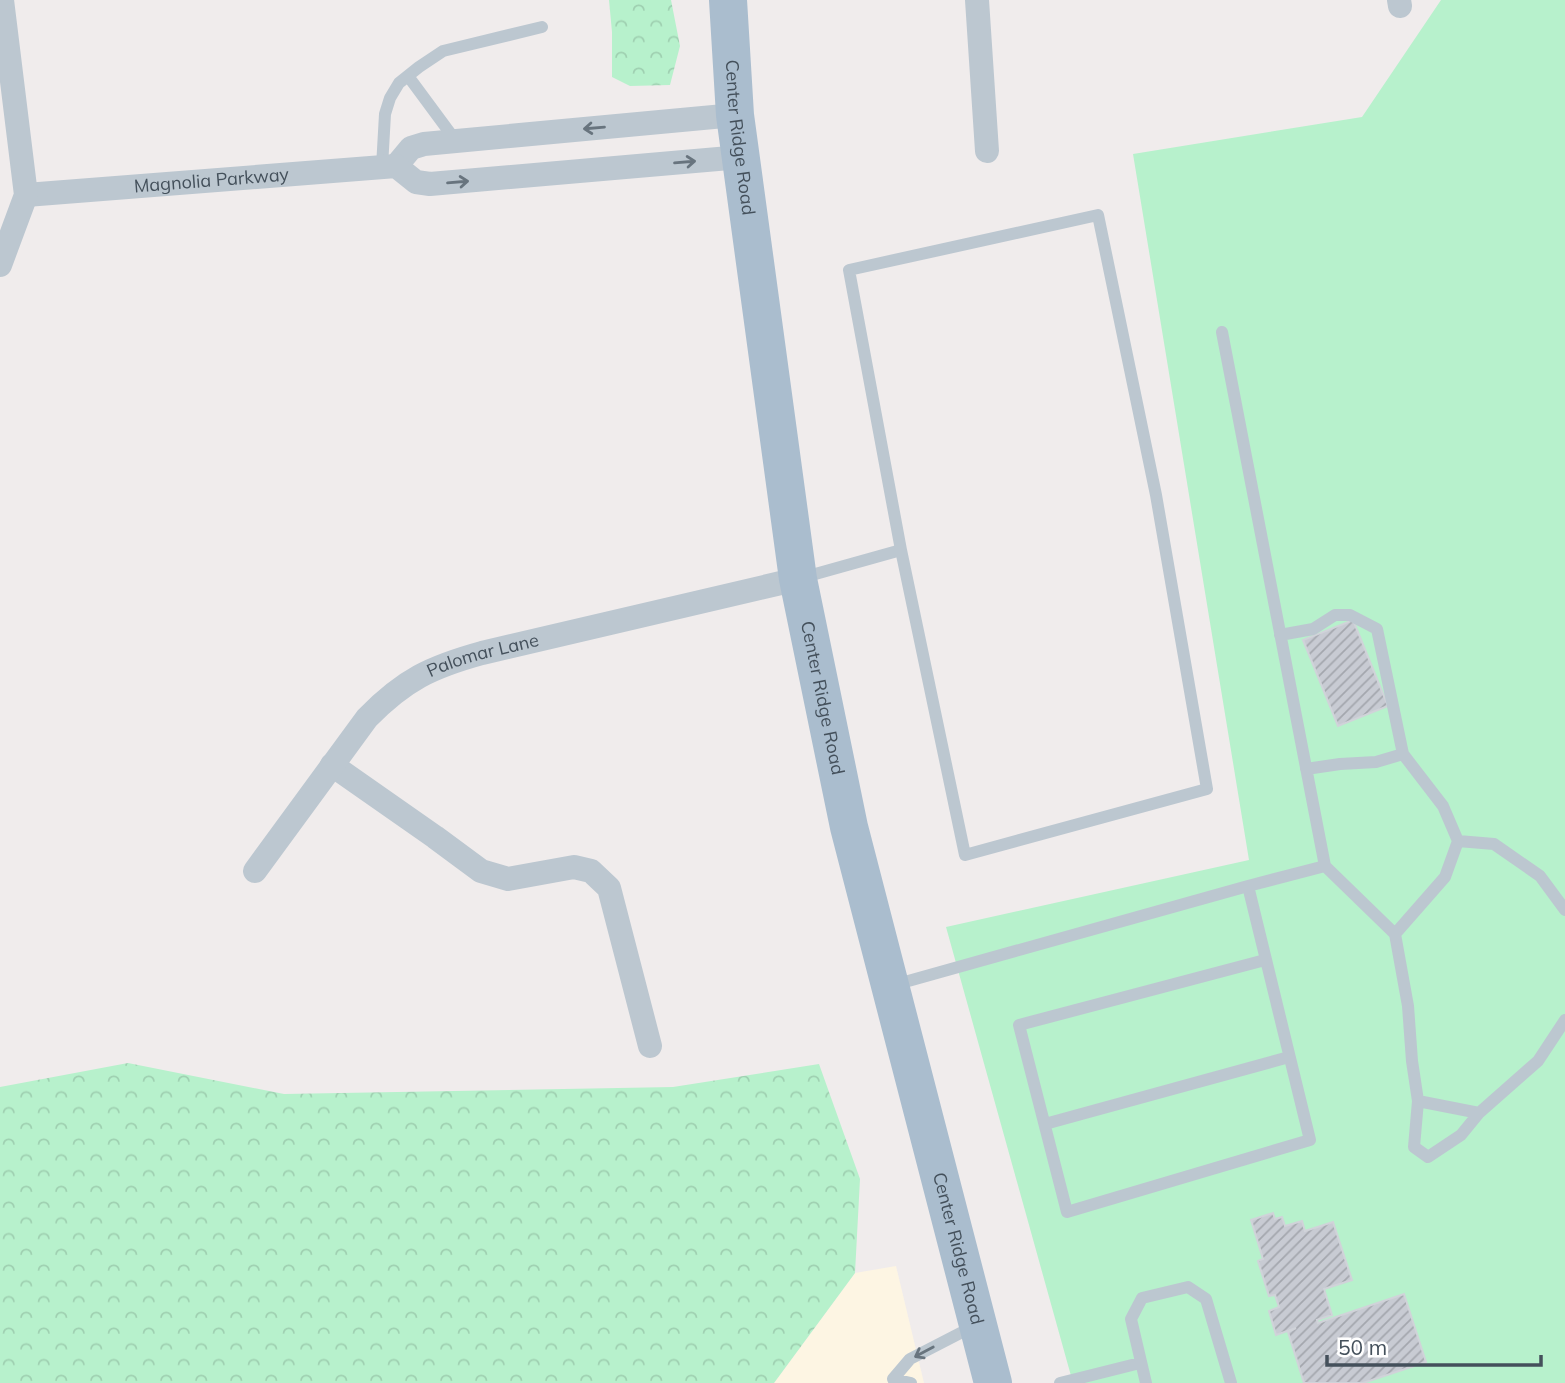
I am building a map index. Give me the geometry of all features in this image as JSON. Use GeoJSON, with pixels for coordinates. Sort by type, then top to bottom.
{"type":"FeatureCollection","features":[{"type":"Feature","properties":{"kind":"main road","name":"Center Ridge Road"},"geometry":{"type":"LineString","coordinates":[[728,0],[735,115],[798,579],[849,827],[993,1383]]}},
{"type":"Feature","properties":{"kind":"street"},"geometry":{"type":"LineString","coordinates":[[0,265],[26,195],[2,0]]}},
{"type":"Feature","properties":{"kind":"street"},"geometry":{"type":"LineString","coordinates":[[977,0],[987,151]]}},
{"type":"Feature","properties":{"kind":"street"},"geometry":{"type":"LineString","coordinates":[[735,115],[424,144],[411,148],[389,167],[416,182],[430,184],[741,157]]}},
{"type":"Feature","properties":{"kind":"street","name":"Magnolia Parkway"},"geometry":{"type":"LineString","coordinates":[[26,195],[389,167]]}},
{"type":"Feature","properties":{"kind":"street","name":"Palomar Lane"},"geometry":{"type":"LineString","coordinates":[[255,871],[367,718],[404,685],[425,673],[449,662],[798,579]]}},
{"type":"Feature","properties":{"kind":"street"},"geometry":{"type":"LineString","coordinates":[[332,765],[481,871],[508,878],[574,867],[591,870],[609,888],[650,1046]]}},
{"type":"Feature","properties":{"kind":"lane"},"geometry":{"type":"LineString","coordinates":[[389,167],[385,114],[399,83],[443,51],[542,27]]}},
{"type":"Feature","properties":{"kind":"lane"},"geometry":{"type":"LineString","coordinates":[[408,76],[456,141]]}},
{"type":"Feature","properties":{"kind":"lane"},"geometry":{"type":"LineString","coordinates":[[1098,215],[1156,495],[1207,789],[965,855],[901,550],[849,270],[1098,215]]}},
{"type":"Feature","properties":{"kind":"lane"},"geometry":{"type":"LineString","coordinates":[[1222,332],[1325,866],[1395,934],[1408,1006],[1418,1101],[1414,1147],[1429,1157],[1461,1135],[1479,1113],[1538,1062],[1565,1020]]}},
{"type":"Feature","properties":{"kind":"lane"},"geometry":{"type":"LineString","coordinates":[[798,579],[901,550]]}},
{"type":"Feature","properties":{"kind":"lane"},"geometry":{"type":"LineString","coordinates":[[1280,635],[1313,629],[1335,615],[1350,615],[1377,629],[1403,754],[1443,806],[1458,841],[1445,877],[1395,934]]}},
{"type":"Feature","properties":{"kind":"lane"},"geometry":{"type":"LineString","coordinates":[[1306,769],[1376,762],[1403,754]]}},
{"type":"Feature","properties":{"kind":"lane"},"geometry":{"type":"LineString","coordinates":[[1458,841],[1494,844],[1540,876],[1565,909]]}},
{"type":"Feature","properties":{"kind":"lane"},"geometry":{"type":"LineString","coordinates":[[890,986],[1325,866]]}},
{"type":"Feature","properties":{"kind":"lane"},"geometry":{"type":"LineString","coordinates":[[1248,886],[1310,1140],[1067,1212],[1019,1025],[1265,960]]}},
{"type":"Feature","properties":{"kind":"lane"},"geometry":{"type":"LineString","coordinates":[[1045,1124],[1289,1057]]}},
{"type":"Feature","properties":{"kind":"lane"},"geometry":{"type":"LineString","coordinates":[[1418,1101],[1479,1113]]}},
{"type":"Feature","properties":{"kind":"lane"},"geometry":{"type":"LineString","coordinates":[[1146,1383],[1131,1320],[1142,1298],[1188,1287],[1206,1299],[1231,1383]]}},
{"type":"Feature","properties":{"kind":"lane"},"geometry":{"type":"LineString","coordinates":[[888,1381],[910,1359],[977,1324]]}},
{"type":"Feature","properties":{"kind":"lane"},"geometry":{"type":"LineString","coordinates":[[1060,1383],[1140,1363]]}},
{"type":"Feature","properties":{"kind":"lane"},"geometry":{"type":"LineString","coordinates":[[888,1381],[911,1383]]}},
{"type":"Feature","properties":{"kind":"shaded area"},"geometry":{"type":"Polygon","coordinates":[[[896,1266],[924,1383],[774,1383],[855,1273],[896,1266]]]}},
{"type":"Feature","properties":{"kind":"green space"},"geometry":{"type":"Polygon","coordinates":[[[609,0],[671,0],[680,46],[670,85],[630,86],[612,77],[609,0]]]}},
{"type":"Feature","properties":{"kind":"green space"},"geometry":{"type":"Polygon","coordinates":[[[1441,0],[1565,0],[1565,1383],[1073,1383],[946,927],[1249,860],[1133,154],[1362,117],[1441,0]]]}},
{"type":"Feature","properties":{"kind":"green space"},"geometry":{"type":"Polygon","coordinates":[[[128,1063],[284,1094],[673,1087],[819,1064],[860,1179],[855,1273],[774,1383],[0,1383],[0,1087],[128,1063]]]}},
{"type":"Feature","properties":{"kind":"building"},"geometry":{"type":"Polygon","coordinates":[[[1353,620],[1388,706],[1338,726],[1303,640],[1353,620]]]}},
{"type":"Feature","properties":{"kind":"building"},"geometry":{"type":"Polygon","coordinates":[[[1273,1213],[1275,1219],[1282,1217],[1285,1226],[1302,1221],[1305,1231],[1333,1222],[1352,1280],[1324,1289],[1332,1315],[1317,1320],[1318,1323],[1404,1294],[1426,1362],[1363,1383],[1304,1383],[1288,1332],[1296,1328],[1276,1335],[1269,1311],[1279,1307],[1275,1295],[1269,1296],[1258,1261],[1263,1259],[1251,1220],[1273,1213]]]}}]}
